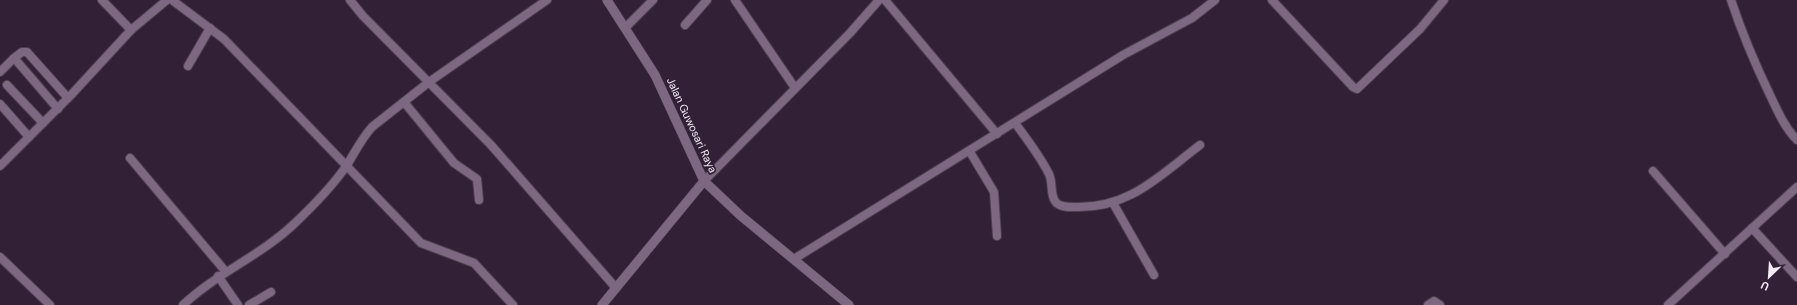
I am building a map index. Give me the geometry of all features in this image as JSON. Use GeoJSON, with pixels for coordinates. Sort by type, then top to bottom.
{"type":"FeatureCollection","features":[{"type":"Feature","properties":{"kind":"street"},"geometry":{"type":"LineString","coordinates":[[102,0],[131,30]]}},
{"type":"Feature","properties":{"kind":"street"},"geometry":{"type":"LineString","coordinates":[[0,166],[58,109],[131,30],[167,0]]}},
{"type":"Feature","properties":{"kind":"street"},"geometry":{"type":"LineString","coordinates":[[172,0],[224,39],[421,243],[474,263],[513,305]]}},
{"type":"Feature","properties":{"kind":"street"},"geometry":{"type":"LineString","coordinates":[[350,0],[363,16],[492,145],[555,220],[616,288]]}},
{"type":"Feature","properties":{"kind":"street"},"geometry":{"type":"LineString","coordinates":[[183,305],[218,276],[264,249],[293,225],[329,188],[346,165],[366,133],[429,82],[547,0]]}},
{"type":"Feature","properties":{"kind":"street","name":"Jalan Guwosari Raya"},"geometry":{"type":"LineString","coordinates":[[607,0],[626,27],[654,75],[704,181],[741,216],[849,305]]}},
{"type":"Feature","properties":{"kind":"street"},"geometry":{"type":"LineString","coordinates":[[626,27],[653,0]]}},
{"type":"Feature","properties":{"kind":"street"},"geometry":{"type":"LineString","coordinates":[[685,25],[706,0]]}},
{"type":"Feature","properties":{"kind":"street"},"geometry":{"type":"LineString","coordinates":[[735,0],[795,88]]}},
{"type":"Feature","properties":{"kind":"street"},"geometry":{"type":"LineString","coordinates":[[602,305],[704,181],[879,0]]}},
{"type":"Feature","properties":{"kind":"street"},"geometry":{"type":"LineString","coordinates":[[885,0],[997,134]]}},
{"type":"Feature","properties":{"kind":"street"},"geometry":{"type":"LineString","coordinates":[[794,259],[858,218],[970,152],[1123,55],[1192,18],[1215,0]]}},
{"type":"Feature","properties":{"kind":"street"},"geometry":{"type":"LineString","coordinates":[[1272,0],[1353,87],[1357,89],[1420,29],[1444,0]]}},
{"type":"Feature","properties":{"kind":"street"},"geometry":{"type":"LineString","coordinates":[[1731,0],[1745,41],[1769,93],[1779,114],[1797,140]]}},
{"type":"Feature","properties":{"kind":"street"},"geometry":{"type":"LineString","coordinates":[[188,66],[210,28]]}},
{"type":"Feature","properties":{"kind":"street"},"geometry":{"type":"LineString","coordinates":[[0,72],[22,52],[27,52],[68,98]]}},
{"type":"Feature","properties":{"kind":"street"},"geometry":{"type":"LineString","coordinates":[[14,58],[58,109]]}},
{"type":"Feature","properties":{"kind":"street"},"geometry":{"type":"LineString","coordinates":[[7,85],[43,123]]}},
{"type":"Feature","properties":{"kind":"street"},"geometry":{"type":"LineString","coordinates":[[404,102],[454,163],[477,178],[479,200]]}},
{"type":"Feature","properties":{"kind":"street"},"geometry":{"type":"LineString","coordinates":[[0,104],[29,137]]}},
{"type":"Feature","properties":{"kind":"street"},"geometry":{"type":"LineString","coordinates":[[1015,123],[1032,146],[1049,175],[1055,201],[1059,205],[1086,208],[1113,203],[1135,194],[1200,145]]}},
{"type":"Feature","properties":{"kind":"street"},"geometry":{"type":"LineString","coordinates":[[970,152],[994,192],[997,236]]}},
{"type":"Feature","properties":{"kind":"street"},"geometry":{"type":"LineString","coordinates":[[130,158],[226,272]]}},
{"type":"Feature","properties":{"kind":"street"},"geometry":{"type":"LineString","coordinates":[[1653,171],[1725,254]]}},
{"type":"Feature","properties":{"kind":"street"},"geometry":{"type":"LineString","coordinates":[[1668,305],[1797,187]]}},
{"type":"Feature","properties":{"kind":"street"},"geometry":{"type":"LineString","coordinates":[[1113,203],[1154,275]]}},
{"type":"Feature","properties":{"kind":"street"},"geometry":{"type":"LineString","coordinates":[[1752,228],[1797,277]]}},
{"type":"Feature","properties":{"kind":"street"},"geometry":{"type":"LineString","coordinates":[[0,257],[50,305]]}},
{"type":"Feature","properties":{"kind":"street"},"geometry":{"type":"LineString","coordinates":[[218,276],[238,305]]}},
{"type":"Feature","properties":{"kind":"street"},"geometry":{"type":"LineString","coordinates":[[249,305],[271,292]]}},
{"type":"Feature","properties":{"kind":"street"},"geometry":{"type":"LineString","coordinates":[[1428,305],[1434,301],[1440,305]]}}]}
